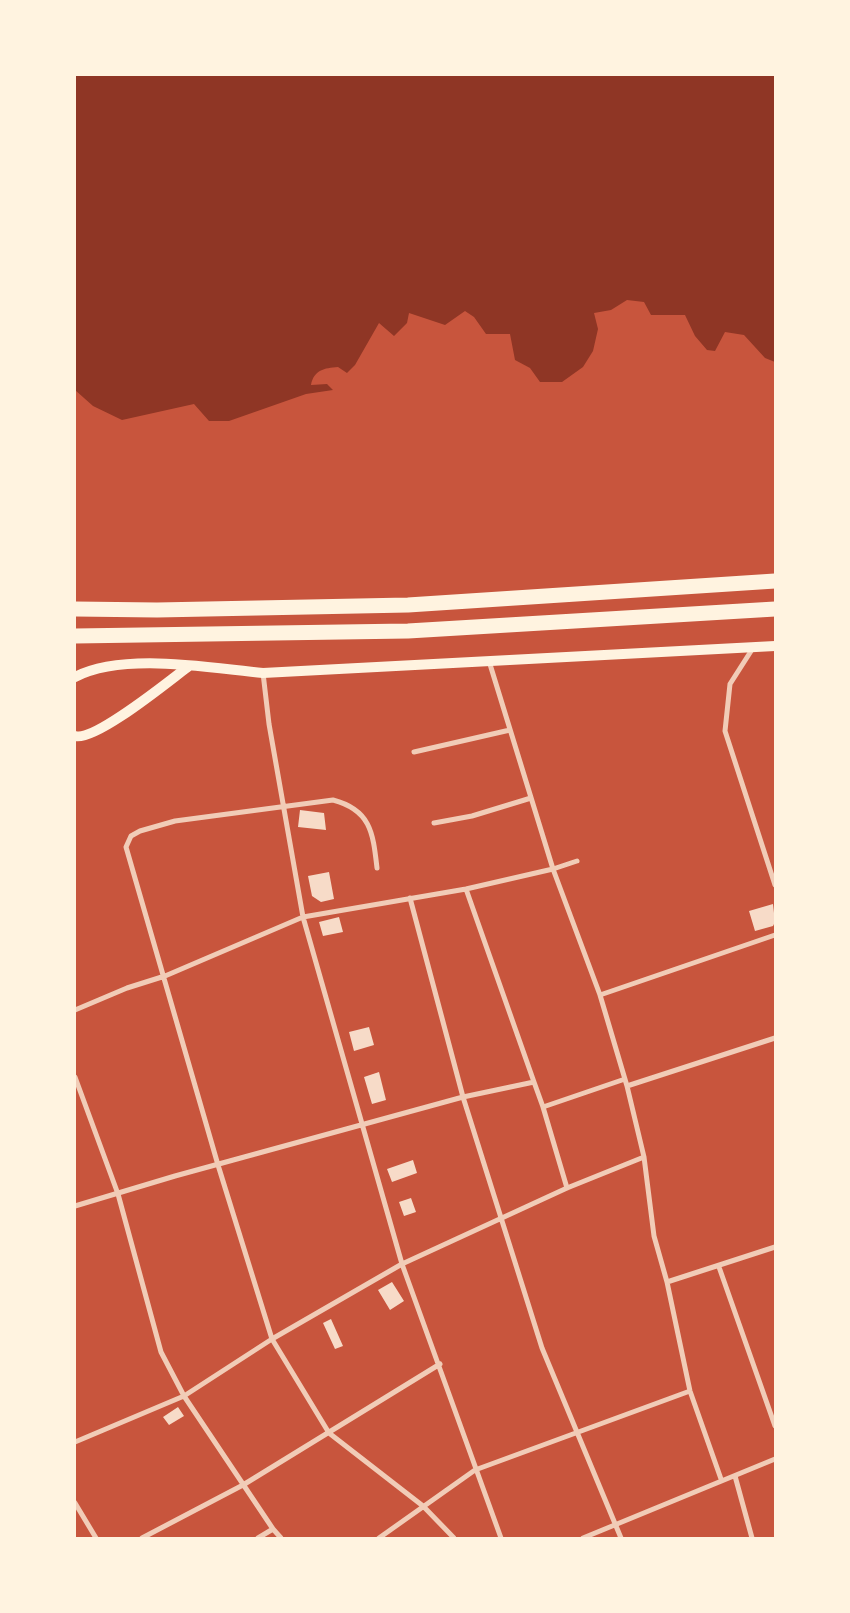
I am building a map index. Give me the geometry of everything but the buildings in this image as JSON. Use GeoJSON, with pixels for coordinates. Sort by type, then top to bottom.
{"type":"FeatureCollection","features":[{"type":"Feature","properties":{"kind":"highway"},"geometry":{"type":"LineString","coordinates":[[75,609],[158,610],[408,605],[775,581]]}},
{"type":"Feature","properties":{"kind":"highway"},"geometry":{"type":"LineString","coordinates":[[75,636],[408,631],[775,609]]}},
{"type":"Feature","properties":{"kind":"main road"},"geometry":{"type":"LineString","coordinates":[[75,677],[103,666],[133,664],[189,666],[263,673],[775,646]]}},
{"type":"Feature","properties":{"kind":"main road"},"geometry":{"type":"LineString","coordinates":[[75,736],[97,732],[189,666]]}},
{"type":"Feature","properties":{"kind":"street"},"geometry":{"type":"LineString","coordinates":[[753,648],[730,684],[725,731],[775,885]]}},
{"type":"Feature","properties":{"kind":"street"},"geometry":{"type":"LineString","coordinates":[[489,661],[553,869],[600,995],[627,1086],[644,1157],[654,1236],[667,1282],[690,1391],[721,1479]]}},
{"type":"Feature","properties":{"kind":"street"},"geometry":{"type":"LineString","coordinates":[[263,673],[269,724],[303,917],[361,1126],[402,1264],[440,1364],[475,1470],[501,1538]]}},
{"type":"Feature","properties":{"kind":"street"},"geometry":{"type":"LineString","coordinates":[[414,752],[510,730]]}},
{"type":"Feature","properties":{"kind":"street"},"geometry":{"type":"LineString","coordinates":[[434,824],[472,816],[531,798]]}},
{"type":"Feature","properties":{"kind":"street"},"geometry":{"type":"LineString","coordinates":[[377,868],[374,839],[360,813],[346,804],[333,800],[175,821],[132,836],[126,847],[165,976],[218,1165],[272,1339],[329,1433],[423,1506],[454,1538]]}},
{"type":"Feature","properties":{"kind":"street"},"geometry":{"type":"LineString","coordinates":[[768,862],[775,860]]}},
{"type":"Feature","properties":{"kind":"street"},"geometry":{"type":"LineString","coordinates":[[75,1010],[127,988],[165,976],[303,917],[466,890],[553,869],[577,861]]}},
{"type":"Feature","properties":{"kind":"street"},"geometry":{"type":"LineString","coordinates":[[466,890],[534,1082],[567,1188]]}},
{"type":"Feature","properties":{"kind":"street"},"geometry":{"type":"LineString","coordinates":[[410,898],[463,1097],[542,1348],[621,1538]]}},
{"type":"Feature","properties":{"kind":"street"},"geometry":{"type":"LineString","coordinates":[[600,995],[775,935]]}},
{"type":"Feature","properties":{"kind":"street"},"geometry":{"type":"LineString","coordinates":[[627,1086],[775,1038]]}},
{"type":"Feature","properties":{"kind":"street"},"geometry":{"type":"LineString","coordinates":[[75,1077],[118,1194],[161,1352],[184,1396],[272,1529],[281,1538]]}},
{"type":"Feature","properties":{"kind":"street"},"geometry":{"type":"LineString","coordinates":[[542,1106],[625,1079]]}},
{"type":"Feature","properties":{"kind":"street"},"geometry":{"type":"LineString","coordinates":[[75,1206],[463,1097],[534,1082]]}},
{"type":"Feature","properties":{"kind":"street"},"geometry":{"type":"LineString","coordinates":[[75,1442],[184,1396],[272,1339],[402,1264],[567,1188],[644,1157]]}},
{"type":"Feature","properties":{"kind":"street"},"geometry":{"type":"LineString","coordinates":[[667,1282],[775,1247]]}},
{"type":"Feature","properties":{"kind":"street"},"geometry":{"type":"LineString","coordinates":[[718,1266],[775,1426]]}},
{"type":"Feature","properties":{"kind":"street"},"geometry":{"type":"LineString","coordinates":[[142,1538],[243,1485],[440,1364]]}},
{"type":"Feature","properties":{"kind":"street"},"geometry":{"type":"LineString","coordinates":[[379,1538],[475,1470],[690,1391]]}},
{"type":"Feature","properties":{"kind":"street"},"geometry":{"type":"LineString","coordinates":[[582,1538],[721,1479],[735,1476],[775,1459]]}},
{"type":"Feature","properties":{"kind":"street"},"geometry":{"type":"LineString","coordinates":[[735,1476],[752,1538]]}},
{"type":"Feature","properties":{"kind":"street"},"geometry":{"type":"LineString","coordinates":[[75,1503],[96,1538]]}},
{"type":"Feature","properties":{"kind":"street"},"geometry":{"type":"LineString","coordinates":[[258,1538],[272,1529]]}},
{"type":"Feature","properties":{"kind":"shaded area"},"geometry":{"type":"Polygon","coordinates":[[[75,75],[775,75],[775,362],[765,358],[744,335],[725,332],[715,351],[707,350],[695,336],[685,315],[651,315],[644,302],[627,300],[611,310],[594,313],[598,329],[593,351],[583,367],[562,382],[540,382],[530,368],[515,360],[510,334],[486,334],[474,317],[465,311],[445,325],[409,313],[407,323],[394,336],[379,323],[355,365],[347,373],[338,367],[324,369],[317,373],[311,385],[327,384],[333,390],[306,394],[229,421],[209,421],[194,404],[122,420],[93,406],[75,390],[75,75]]]}}]}
